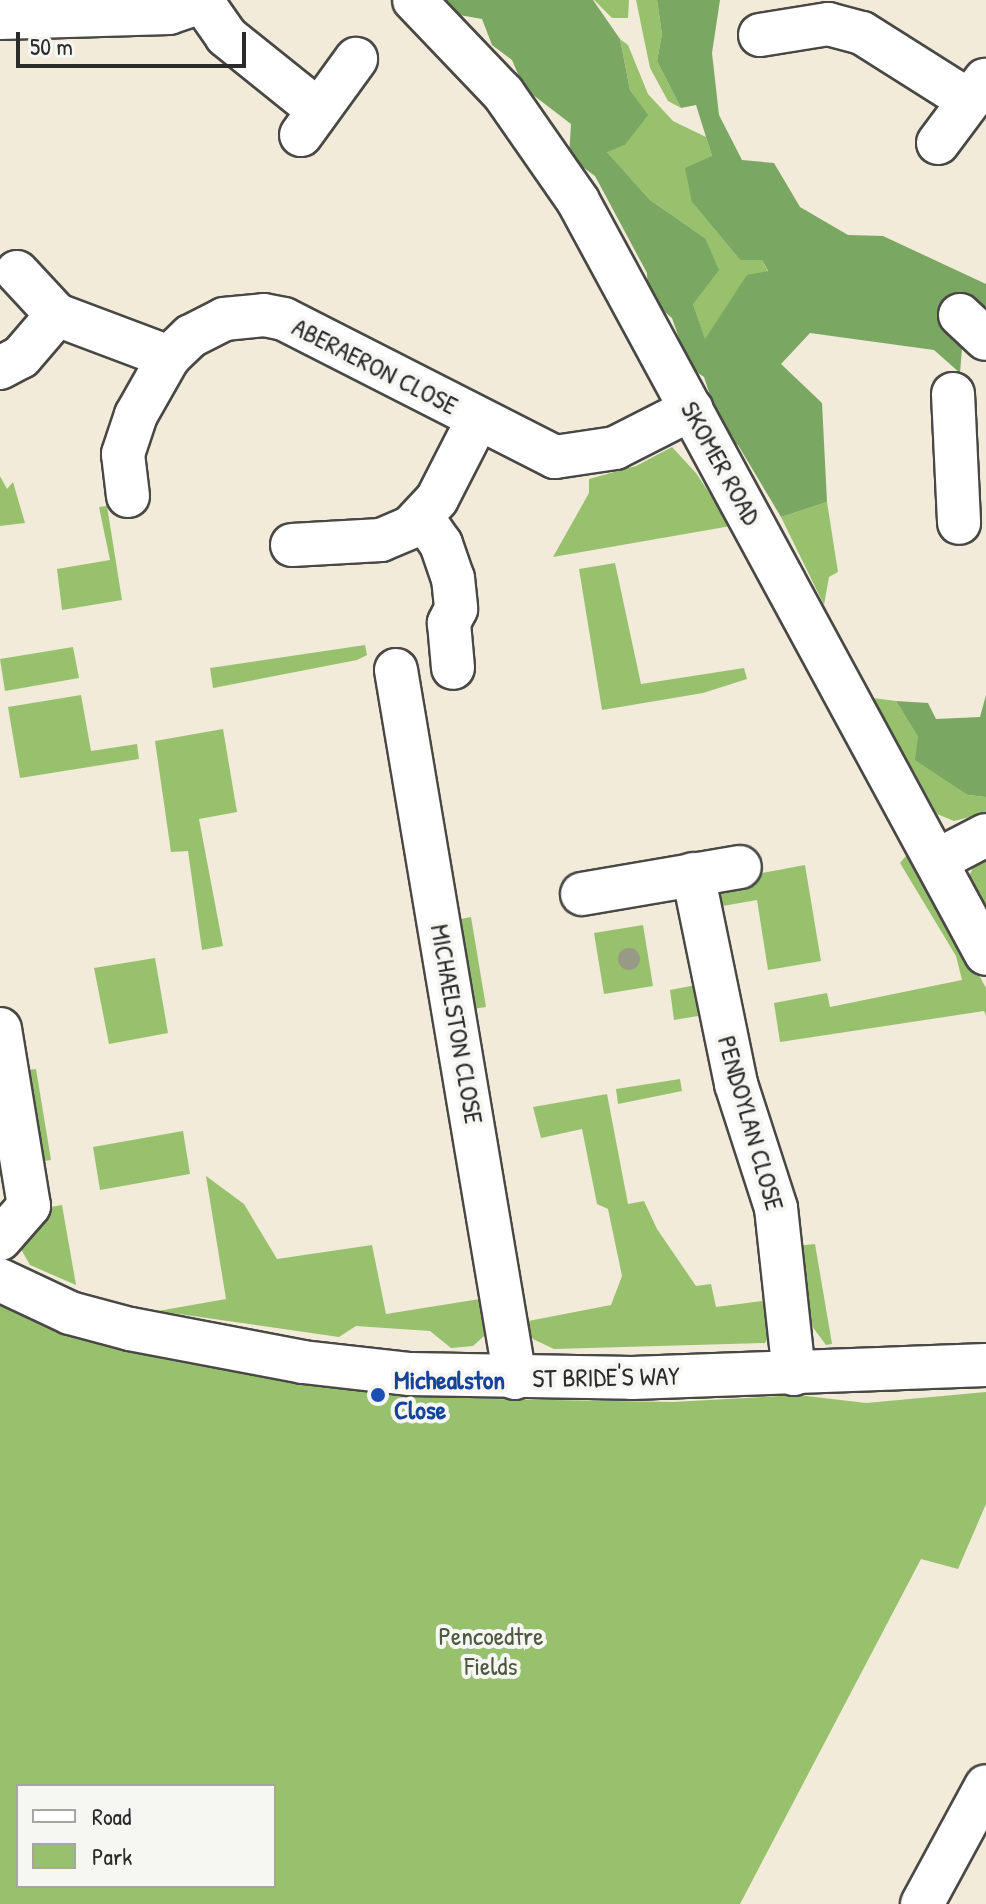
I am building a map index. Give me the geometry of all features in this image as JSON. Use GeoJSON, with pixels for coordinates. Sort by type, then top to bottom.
{"type":"FeatureCollection","features":[{"type":"Feature","properties":{"kind":"street","name":"SKOMER ROAD"},"geometry":{"type":"LineString","coordinates":[[414,0],[453,36],[528,125],[578,201],[986,954]]}},
{"type":"Feature","properties":{"kind":"street"},"geometry":{"type":"LineString","coordinates":[[0,18],[169,13],[205,2],[226,36],[309,122],[356,59]]}},
{"type":"Feature","properties":{"kind":"street"},"geometry":{"type":"LineString","coordinates":[[760,35],[828,24],[862,33],[977,90],[938,143]]}},
{"type":"Feature","properties":{"kind":"street"},"geometry":{"type":"LineString","coordinates":[[17,272],[57,315],[169,357],[136,415],[123,454],[128,496]]}},
{"type":"Feature","properties":{"kind":"street"},"geometry":{"type":"LineString","coordinates":[[0,368],[21,357],[57,315]]}},
{"type":"Feature","properties":{"kind":"street","name":"ABERAERON CLOSE"},"geometry":{"type":"LineString","coordinates":[[169,357],[206,326],[264,315],[307,329],[536,451],[570,458],[615,448],[692,409]]}},
{"type":"Feature","properties":{"kind":"street"},"geometry":{"type":"LineString","coordinates":[[953,394],[971,474],[959,523]]}},
{"type":"Feature","properties":{"kind":"street"},"geometry":{"type":"LineString","coordinates":[[292,545],[381,540],[397,535],[422,517],[478,419]]}},
{"type":"Feature","properties":{"kind":"street"},"geometry":{"type":"LineString","coordinates":[[422,517],[441,544],[453,578],[456,609],[449,623],[453,668]]}},
{"type":"Feature","properties":{"kind":"street","name":"MICHAELSTON CLOSE"},"geometry":{"type":"LineString","coordinates":[[396,670],[515,1378]]}},
{"type":"Feature","properties":{"kind":"street"},"geometry":{"type":"LineString","coordinates":[[936,861],[986,835]]}},
{"type":"Feature","properties":{"kind":"street"},"geometry":{"type":"LineString","coordinates":[[582,894],[740,867]]}},
{"type":"Feature","properties":{"kind":"street","name":"PENDOYLAN CLOSE"},"geometry":{"type":"LineString","coordinates":[[693,874],[736,1084],[776,1208],[794,1374]]}},
{"type":"Feature","properties":{"kind":"street"},"geometry":{"type":"LineString","coordinates":[[0,1029],[29,1206],[0,1239]]}},
{"type":"Feature","properties":{"kind":"street","name":"ST BRIDE'S WAY"},"geometry":{"type":"LineString","coordinates":[[0,1280],[70,1313],[183,1341],[358,1370],[515,1378],[794,1374],[986,1365]]}},
{"type":"Feature","properties":{"kind":"street"},"geometry":{"type":"LineString","coordinates":[[922,1904],[986,1786]]}},
{"type":"Feature","properties":{"kind":"green space"},"geometry":{"type":"Polygon","coordinates":[[[430,0],[593,0],[620,39],[630,90],[648,115],[625,145],[607,152],[650,200],[705,238],[719,270],[693,304],[705,339],[747,275],[768,271],[762,260],[740,260],[692,202],[685,168],[712,156],[696,105],[681,108],[657,61],[662,34],[657,0],[720,0],[712,53],[719,115],[742,160],[774,163],[800,207],[848,235],[883,236],[986,284],[986,333],[964,323],[960,373],[934,350],[810,333],[781,364],[822,403],[827,502],[781,517],[738,445],[723,434],[704,377],[689,367],[672,318],[648,298],[647,273],[595,176],[569,157],[571,124],[524,88],[512,60],[492,45],[482,19],[437,11],[430,0]]]}},
{"type":"Feature","properties":{"kind":"green space"},"geometry":{"type":"Polygon","coordinates":[[[594,0],[629,0],[628,18],[612,18],[594,0]]]}},
{"type":"Feature","properties":{"kind":"green space"},"geometry":{"type":"Polygon","coordinates":[[[636,0],[657,0],[662,34],[657,61],[681,108],[668,101],[650,68],[636,0]]]}},
{"type":"Feature","properties":{"kind":"green space"},"geometry":{"type":"Polygon","coordinates":[[[620,39],[628,45],[648,94],[673,121],[706,137],[712,156],[693,203],[740,260],[762,260],[768,272],[730,302],[705,340],[693,304],[705,238],[650,200],[606,151],[625,145],[647,115],[630,90],[620,39]]]}},
{"type":"Feature","properties":{"kind":"green space"},"geometry":{"type":"Polygon","coordinates":[[[672,447],[696,473],[731,526],[553,557],[589,493],[589,479],[636,466],[672,447]]]}},
{"type":"Feature","properties":{"kind":"green space"},"geometry":{"type":"Polygon","coordinates":[[[0,476],[7,489],[13,482],[25,523],[0,526],[0,476]]]}},
{"type":"Feature","properties":{"kind":"green space"},"geometry":{"type":"Polygon","coordinates":[[[827,502],[838,572],[829,577],[824,605],[781,517],[827,502]]]}},
{"type":"Feature","properties":{"kind":"green space"},"geometry":{"type":"Polygon","coordinates":[[[107,506],[122,600],[62,610],[57,569],[110,560],[99,507],[107,506]]]}},
{"type":"Feature","properties":{"kind":"green space"},"geometry":{"type":"Polygon","coordinates":[[[615,563],[641,684],[744,668],[747,679],[703,693],[602,710],[579,569],[615,563]]]}},
{"type":"Feature","properties":{"kind":"green space"},"geometry":{"type":"Polygon","coordinates":[[[365,645],[367,655],[357,660],[213,688],[210,668],[365,645]]]}},
{"type":"Feature","properties":{"kind":"green space"},"geometry":{"type":"Polygon","coordinates":[[[73,647],[79,678],[5,691],[0,659],[73,647]]]}},
{"type":"Feature","properties":{"kind":"green space"},"geometry":{"type":"Polygon","coordinates":[[[81,695],[91,751],[137,744],[139,759],[20,778],[8,707],[81,695]]]}},
{"type":"Feature","properties":{"kind":"green space"},"geometry":{"type":"Polygon","coordinates":[[[986,695],[986,797],[968,795],[915,760],[918,737],[896,701],[928,703],[936,719],[980,717],[986,695]]]}},
{"type":"Feature","properties":{"kind":"green space"},"geometry":{"type":"Polygon","coordinates":[[[873,698],[896,701],[918,737],[968,795],[986,797],[986,813],[954,821],[937,814],[873,698]]]}},
{"type":"Feature","properties":{"kind":"green space"},"geometry":{"type":"Polygon","coordinates":[[[223,729],[237,812],[199,819],[223,946],[202,950],[188,851],[171,852],[155,741],[223,729]]]}},
{"type":"Feature","properties":{"kind":"green space"},"geometry":{"type":"Polygon","coordinates":[[[911,850],[986,988],[986,1016],[984,1011],[780,1042],[774,1003],[827,993],[830,1007],[962,980],[956,956],[900,863],[911,850]]]}},
{"type":"Feature","properties":{"kind":"green space"},"geometry":{"type":"Polygon","coordinates":[[[986,857],[986,920],[969,890],[969,876],[976,862],[986,857]]]}},
{"type":"Feature","properties":{"kind":"green space"},"geometry":{"type":"Polygon","coordinates":[[[805,865],[821,961],[768,970],[757,900],[717,907],[714,887],[724,880],[805,865]]]}},
{"type":"Feature","properties":{"kind":"green space"},"geometry":{"type":"Polygon","coordinates":[[[471,917],[486,1007],[466,1010],[451,921],[471,917]]]}},
{"type":"Feature","properties":{"kind":"green space"},"geometry":{"type":"Polygon","coordinates":[[[643,925],[653,986],[604,994],[594,933],[643,925]]]}},
{"type":"Feature","properties":{"kind":"green space"},"geometry":{"type":"Polygon","coordinates":[[[155,958],[168,1033],[109,1044],[94,968],[155,958]]]}},
{"type":"Feature","properties":{"kind":"green space"},"geometry":{"type":"Polygon","coordinates":[[[696,985],[698,1016],[674,1020],[670,990],[696,985]]]}},
{"type":"Feature","properties":{"kind":"green space"},"geometry":{"type":"Polygon","coordinates":[[[36,1069],[51,1160],[38,1162],[19,1071],[36,1069]]]}},
{"type":"Feature","properties":{"kind":"green space"},"geometry":{"type":"Polygon","coordinates":[[[680,1079],[682,1091],[618,1104],[616,1089],[680,1079]]]}},
{"type":"Feature","properties":{"kind":"green space"},"geometry":{"type":"Polygon","coordinates":[[[607,1094],[628,1204],[644,1201],[657,1229],[696,1286],[711,1284],[716,1307],[770,1300],[773,1330],[765,1343],[554,1349],[533,1339],[523,1322],[611,1305],[622,1276],[608,1209],[597,1204],[582,1129],[541,1138],[533,1107],[607,1094]]]}},
{"type":"Feature","properties":{"kind":"green space"},"geometry":{"type":"Polygon","coordinates":[[[183,1131],[190,1174],[100,1190],[93,1147],[183,1131]]]}},
{"type":"Feature","properties":{"kind":"green space"},"geometry":{"type":"Polygon","coordinates":[[[206,1176],[244,1204],[277,1259],[372,1245],[386,1314],[486,1298],[494,1327],[473,1346],[451,1348],[430,1331],[356,1326],[339,1337],[158,1311],[226,1299],[206,1176]]]}},
{"type":"Feature","properties":{"kind":"green space"},"geometry":{"type":"Polygon","coordinates":[[[62,1205],[76,1285],[30,1265],[22,1251],[20,1234],[27,1211],[62,1205]]]}},
{"type":"Feature","properties":{"kind":"green space"},"geometry":{"type":"Polygon","coordinates":[[[815,1244],[832,1344],[826,1345],[806,1318],[797,1246],[815,1244]]]}},
{"type":"Feature","properties":{"kind":"green space","name":"Pencoedtre Fields"},"geometry":{"type":"Polygon","coordinates":[[[0,1302],[113,1345],[168,1360],[322,1387],[492,1399],[673,1402],[798,1395],[866,1403],[986,1392],[986,1504],[958,1569],[921,1559],[740,1904],[0,1904],[0,1302]]]}},
{"type":"Feature","properties":{"kind":"place","name":"Michealston Close"},"geometry":{"type":"Point","coordinates":[378,1395]}}]}
